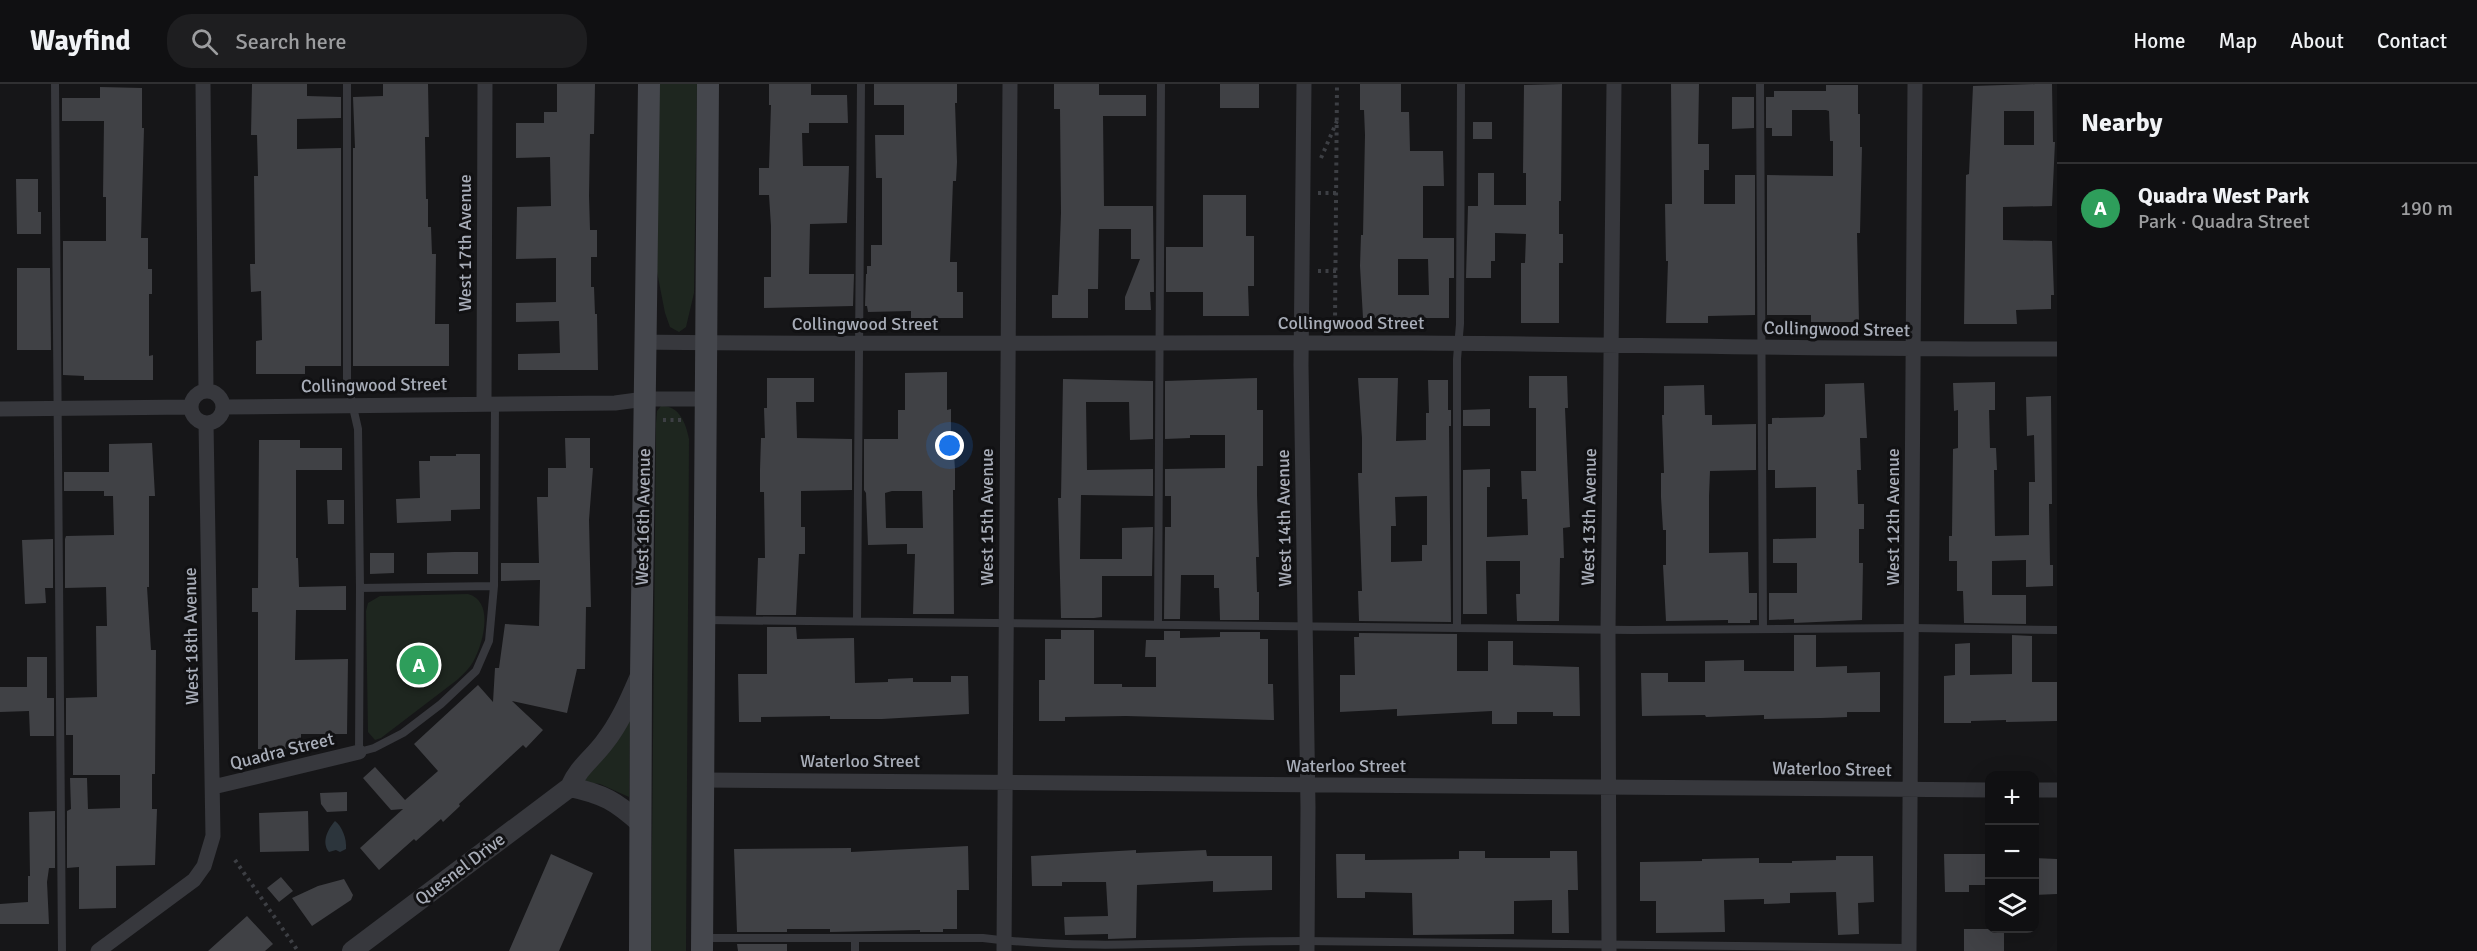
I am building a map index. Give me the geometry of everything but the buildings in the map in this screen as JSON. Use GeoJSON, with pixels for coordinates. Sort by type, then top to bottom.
{"type":"FeatureCollection","features":[{"type":"Feature","properties":{"kind":"main road","name":"West 16th Avenue"},"geometry":{"type":"LineString","coordinates":[[640,951],[641,676],[649,84]]}},
{"type":"Feature","properties":{"kind":"main road"},"geometry":{"type":"LineString","coordinates":[[702,944],[708,84]]}},
{"type":"Feature","properties":{"kind":"street"},"geometry":{"type":"LineString","coordinates":[[203,84],[206,391]]}},
{"type":"Feature","properties":{"kind":"street","name":"West 17th Avenue"},"geometry":{"type":"LineString","coordinates":[[485,84],[489,403]]}},
{"type":"Feature","properties":{"kind":"street","name":"West 15th Avenue"},"geometry":{"type":"LineString","coordinates":[[1004,946],[1010,84]]}},
{"type":"Feature","properties":{"kind":"street","name":"West 14th Avenue"},"geometry":{"type":"LineString","coordinates":[[1304,84],[1301,342],[1307,946]]}},
{"type":"Feature","properties":{"kind":"street","name":"West 13th Avenue"},"geometry":{"type":"LineString","coordinates":[[1609,948],[1608,630],[1614,84]]}},
{"type":"Feature","properties":{"kind":"street","name":"West 12th Avenue"},"geometry":{"type":"LineString","coordinates":[[1909,949],[1915,84]]}},
{"type":"Feature","properties":{"kind":"street","name":"Collingwood Street"},"geometry":{"type":"LineString","coordinates":[[645,342],[1008,344],[1301,342],[1913,350],[2057,349]]}},
{"type":"Feature","properties":{"kind":"street"},"geometry":{"type":"LineString","coordinates":[[206,391],[216,393],[223,402],[223,407],[220,417],[206,423],[194,416],[191,407],[197,395],[206,391]]}},
{"type":"Feature","properties":{"kind":"street","name":"Collingwood Street"},"geometry":{"type":"LineString","coordinates":[[223,407],[620,403],[645,399],[705,399]]}},
{"type":"Feature","properties":{"kind":"street"},"geometry":{"type":"LineString","coordinates":[[0,409],[191,407]]}},
{"type":"Feature","properties":{"kind":"street","name":"West 18th Avenue"},"geometry":{"type":"LineString","coordinates":[[98,951],[194,880],[204,866],[210,848],[213,787],[206,423]]}},
{"type":"Feature","properties":{"kind":"street","name":"Quesnel Drive"},"geometry":{"type":"LineString","coordinates":[[352,951],[570,788],[577,772],[610,734],[641,676]]}},
{"type":"Feature","properties":{"kind":"street","name":"Quadra Street"},"geometry":{"type":"LineString","coordinates":[[213,787],[359,752]]}},
{"type":"Feature","properties":{"kind":"street","name":"Waterloo Street"},"geometry":{"type":"LineString","coordinates":[[703,780],[1608,785],[1985,790]]}},
{"type":"Feature","properties":{"kind":"street"},"geometry":{"type":"LineString","coordinates":[[570,788],[588,791],[619,804],[641,824]]}},
{"type":"Feature","properties":{"kind":"street"},"geometry":{"type":"LineString","coordinates":[[2039,790],[2057,790]]}},
{"type":"Feature","properties":{"kind":"lane"},"geometry":{"type":"LineString","coordinates":[[55,84],[62,951]]}},
{"type":"Feature","properties":{"kind":"lane"},"geometry":{"type":"LineString","coordinates":[[347,84],[347,381],[358,429],[359,752],[374,748],[403,733],[441,704],[476,671],[489,641],[494,586],[489,403]]}},
{"type":"Feature","properties":{"kind":"lane"},"geometry":{"type":"LineString","coordinates":[[856,620],[861,84]]}},
{"type":"Feature","properties":{"kind":"lane"},"geometry":{"type":"LineString","coordinates":[[1158,624],[1161,84]]}},
{"type":"Feature","properties":{"kind":"lane"},"geometry":{"type":"LineString","coordinates":[[1457,627],[1457,359],[1461,84]]}},
{"type":"Feature","properties":{"kind":"lane"},"geometry":{"type":"LineString","coordinates":[[1760,84],[1763,629]]}},
{"type":"Feature","properties":{"kind":"lane"},"geometry":{"type":"LineString","coordinates":[[360,588],[494,586]]}},
{"type":"Feature","properties":{"kind":"lane"},"geometry":{"type":"LineString","coordinates":[[704,620],[1608,630],[1912,628],[2057,630]]}},
{"type":"Feature","properties":{"kind":"lane"},"geometry":{"type":"LineString","coordinates":[[702,944],[982,938],[1004,946],[1025,944],[1155,948],[1307,946],[1909,949]]}},
{"type":"Feature","properties":{"kind":"lane"},"geometry":{"type":"LineString","coordinates":[[855,939],[855,951]]}},
{"type":"Feature","properties":{"kind":"path"},"geometry":{"type":"LineString","coordinates":[[1335,323],[1337,84]]}},
{"type":"Feature","properties":{"kind":"path"},"geometry":{"type":"LineString","coordinates":[[1317,164],[1324,154],[1337,120]]}},
{"type":"Feature","properties":{"kind":"path"},"geometry":{"type":"LineString","coordinates":[[1317,194],[1336,193]]}},
{"type":"Feature","properties":{"kind":"path"},"geometry":{"type":"LineString","coordinates":[[1317,271],[1336,271]]}},
{"type":"Feature","properties":{"kind":"path"},"geometry":{"type":"LineString","coordinates":[[656,421],[683,420]]}},
{"type":"Feature","properties":{"kind":"path"},"geometry":{"type":"LineString","coordinates":[[235,860],[298,951]]}},
{"type":"Feature","properties":{"kind":"shaded area"},"geometry":{"type":"Polygon","coordinates":[[[658,84],[697,84],[694,293],[686,327],[679,332],[670,327],[657,272],[658,84]]]}},
{"type":"Feature","properties":{"kind":"shaded area"},"geometry":{"type":"Polygon","coordinates":[[[661,406],[673,408],[681,416],[689,439],[686,951],[651,951],[656,423],[657,411],[661,406]]]}},
{"type":"Feature","properties":{"kind":"shaded area"},"geometry":{"type":"Polygon","coordinates":[[[468,594],[482,605],[484,614],[483,634],[471,665],[457,680],[381,738],[375,740],[368,732],[366,611],[368,603],[380,596],[468,594]]]}},
{"type":"Feature","properties":{"kind":"shaded area"},"geometry":{"type":"Polygon","coordinates":[[[630,720],[629,797],[600,784],[583,782],[630,720]]]}},
{"type":"Feature","properties":{"kind":"shaded area"},"geometry":{"type":"Polygon","coordinates":[[[335,821],[344,833],[346,849],[340,852],[336,850],[329,852],[326,840],[335,821]]]}},
{"type":"Feature","properties":{"kind":"place","name":"Quadra West Park"},"geometry":{"type":"Point","coordinates":[419,665]}}]}
